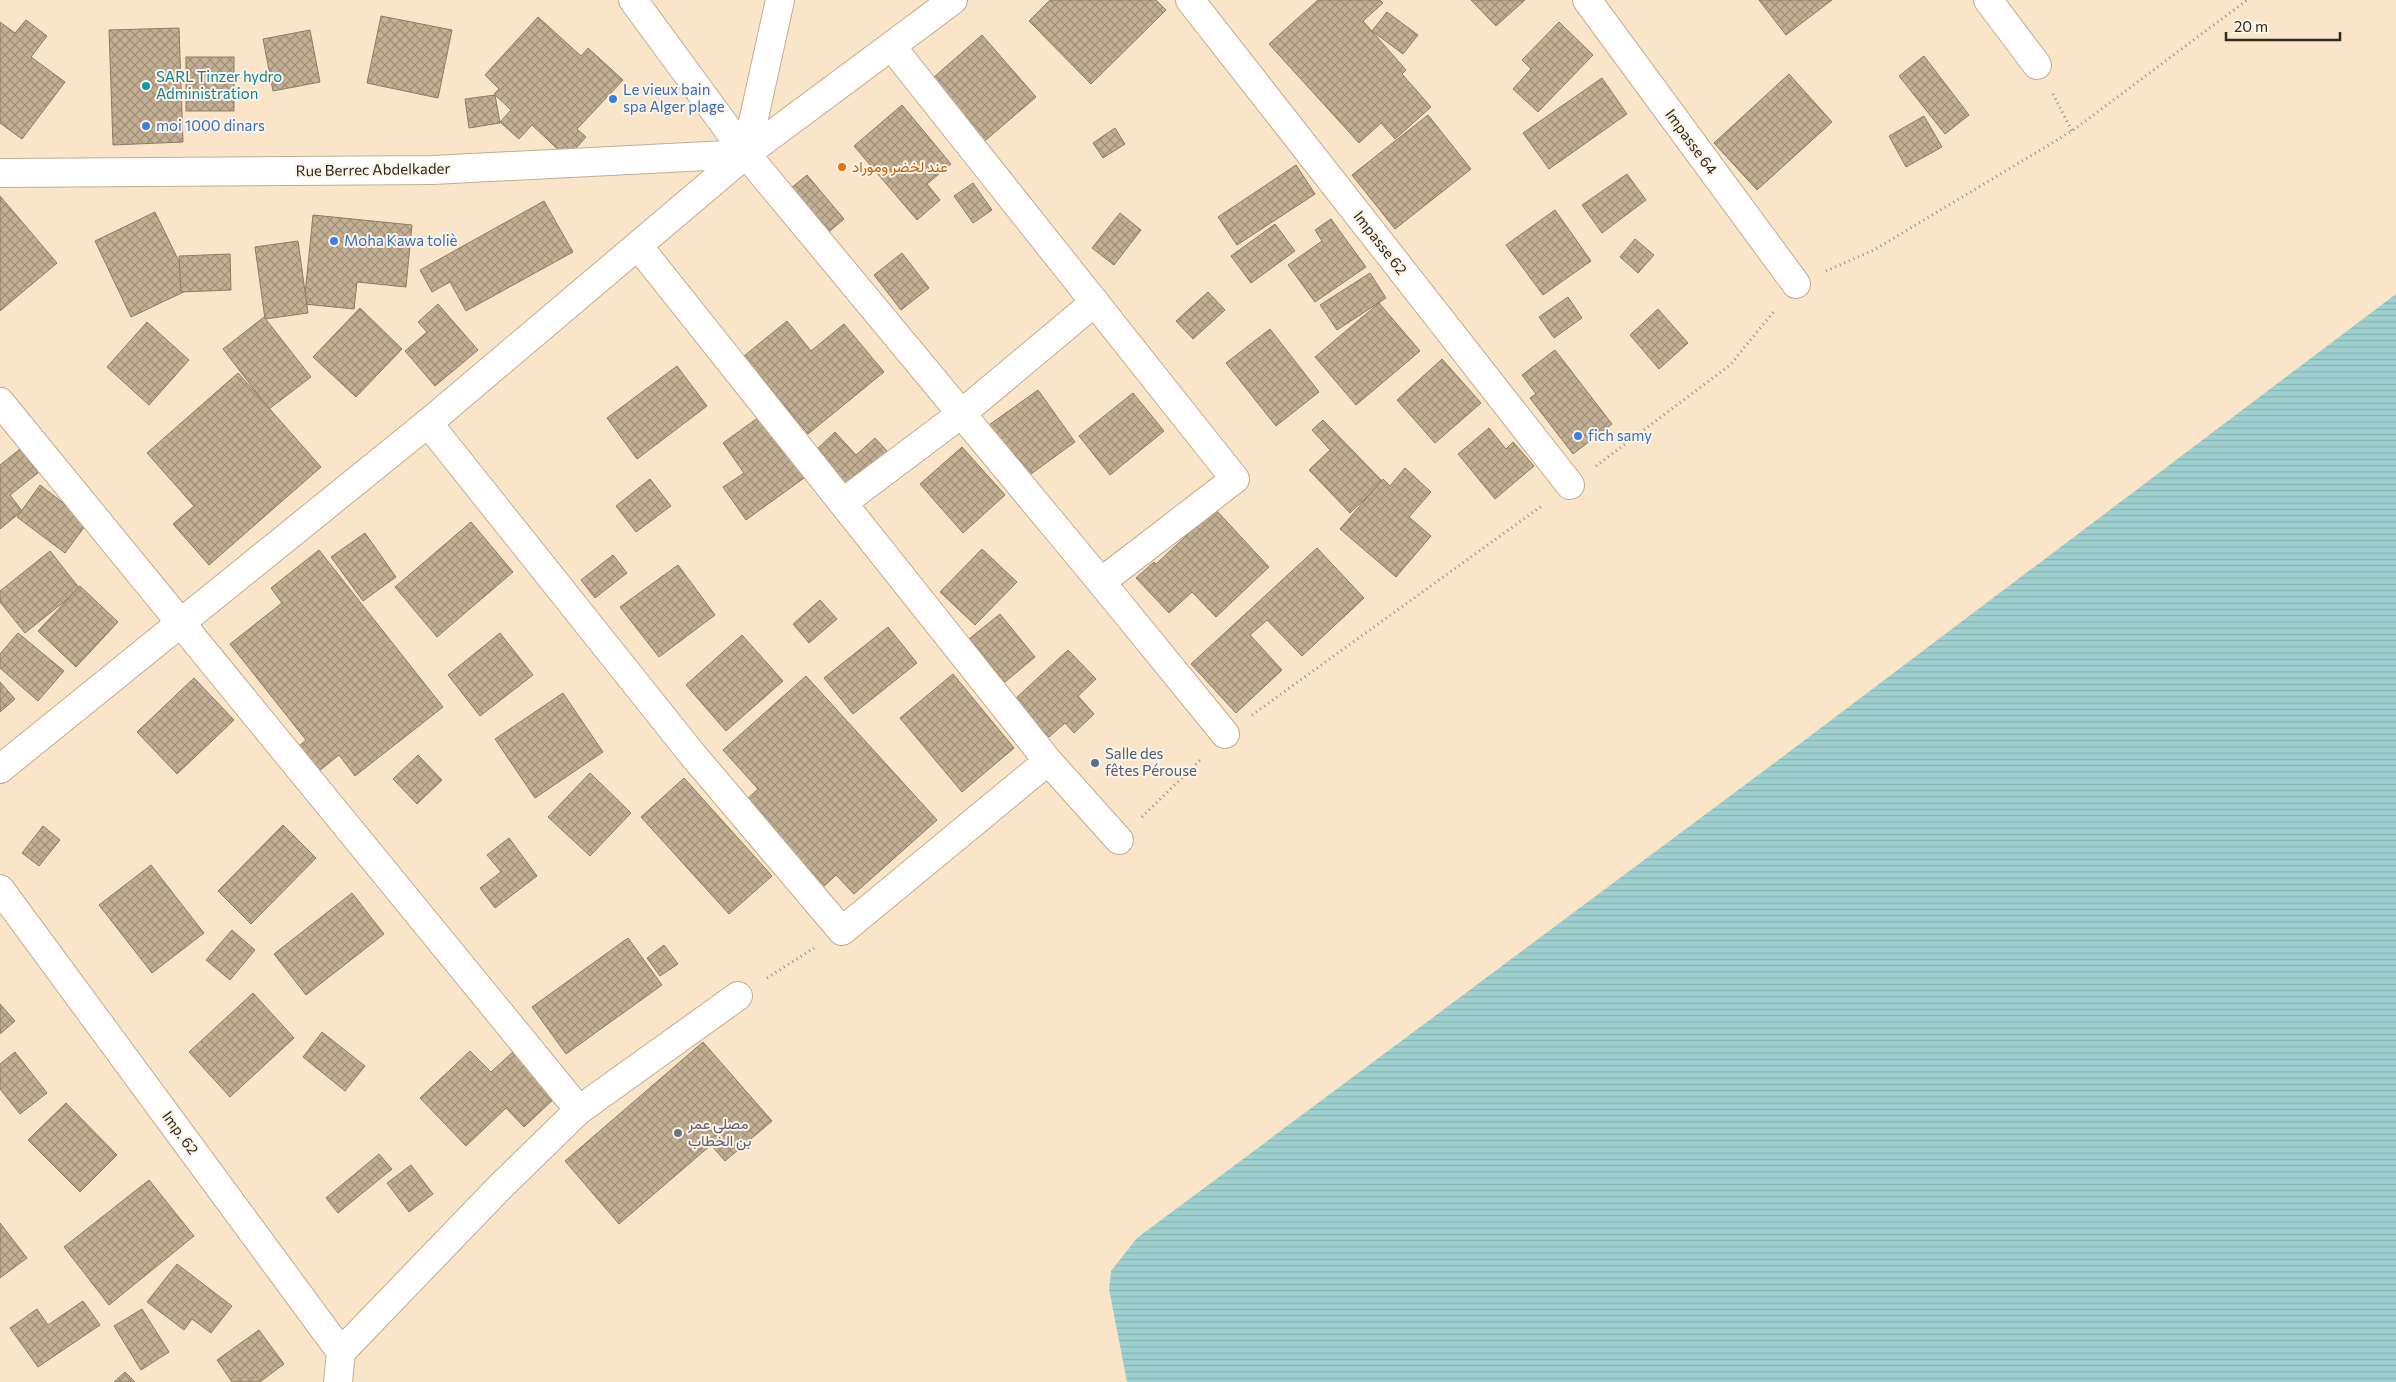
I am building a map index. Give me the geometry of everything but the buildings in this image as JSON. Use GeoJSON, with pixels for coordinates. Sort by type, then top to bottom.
{"type":"FeatureCollection","features":[{"type":"Feature","properties":{"kind":"street"},"geometry":{"type":"LineString","coordinates":[[633,0],[746,154],[1225,734]]}},
{"type":"Feature","properties":{"kind":"street"},"geometry":{"type":"LineString","coordinates":[[746,154],[780,0]]}},
{"type":"Feature","properties":{"kind":"street"},"geometry":{"type":"LineString","coordinates":[[0,769],[180,626],[428,424],[639,247],[746,154],[954,0]]}},
{"type":"Feature","properties":{"kind":"street","name":"Impasse 62"},"geometry":{"type":"LineString","coordinates":[[1190,0],[1570,486]]}},
{"type":"Feature","properties":{"kind":"street","name":"Impasse 64"},"geometry":{"type":"LineString","coordinates":[[1587,0],[1796,284]]}},
{"type":"Feature","properties":{"kind":"street"},"geometry":{"type":"LineString","coordinates":[[1988,0],[2037,65]]}},
{"type":"Feature","properties":{"kind":"street"},"geometry":{"type":"LineString","coordinates":[[892,47],[1235,479],[1101,582]]}},
{"type":"Feature","properties":{"kind":"street","name":"Rue Berrec Abdelkader"},"geometry":{"type":"LineString","coordinates":[[0,173],[433,170],[746,154]]}},
{"type":"Feature","properties":{"kind":"street"},"geometry":{"type":"LineString","coordinates":[[639,247],[844,502],[1048,761],[1118,840]]}},
{"type":"Feature","properties":{"kind":"street"},"geometry":{"type":"LineString","coordinates":[[844,502],[961,414],[1094,302]]}},
{"type":"Feature","properties":{"kind":"street"},"geometry":{"type":"LineString","coordinates":[[0,402],[180,626],[578,1110]]}},
{"type":"Feature","properties":{"kind":"street"},"geometry":{"type":"LineString","coordinates":[[428,424],[692,754],[842,931],[1048,761]]}},
{"type":"Feature","properties":{"kind":"street","name":"Imp. 62"},"geometry":{"type":"LineString","coordinates":[[0,889],[341,1352]]}},
{"type":"Feature","properties":{"kind":"street"},"geometry":{"type":"LineString","coordinates":[[338,1382],[341,1352],[501,1186],[578,1110],[738,996]]}},
{"type":"Feature","properties":{"kind":"path"},"geometry":{"type":"LineString","coordinates":[[1118,840],[1225,734],[1570,486],[1730,364],[1796,284],[1874,250],[2072,132],[2247,0]]}},
{"type":"Feature","properties":{"kind":"path"},"geometry":{"type":"LineString","coordinates":[[2037,65],[2072,132]]}},
{"type":"Feature","properties":{"kind":"path"},"geometry":{"type":"LineString","coordinates":[[738,996],[842,931]]}},
{"type":"Feature","properties":{"kind":"water"},"geometry":{"type":"Polygon","coordinates":[[[2396,294],[2396,1382],[1127,1382],[1109,1289],[1111,1271],[1137,1238],[1781,758],[2396,294]]]}},
{"type":"Feature","properties":{"kind":"place","name":"SARL Tinzer hydro Administration"},"geometry":{"type":"Point","coordinates":[146,86]}},
{"type":"Feature","properties":{"kind":"place","name":"Le vieux bain spa Alger plage"},"geometry":{"type":"Point","coordinates":[613,99]}},
{"type":"Feature","properties":{"kind":"place","name":"moi 1000 dinars"},"geometry":{"type":"Point","coordinates":[146,126]}},
{"type":"Feature","properties":{"kind":"place","name":"عند لخضر وموراد"},"geometry":{"type":"Point","coordinates":[842,167]}},
{"type":"Feature","properties":{"kind":"place","name":"Moha Kawa toliè"},"geometry":{"type":"Point","coordinates":[334,241]}},
{"type":"Feature","properties":{"kind":"place","name":"fich samy"},"geometry":{"type":"Point","coordinates":[1578,436]}},
{"type":"Feature","properties":{"kind":"place","name":"Salle des fêtes Pérouse"},"geometry":{"type":"Point","coordinates":[1095,763]}},
{"type":"Feature","properties":{"kind":"place","name":"مصلى عمر بن الخطاب"},"geometry":{"type":"Point","coordinates":[678,1133]}}]}
